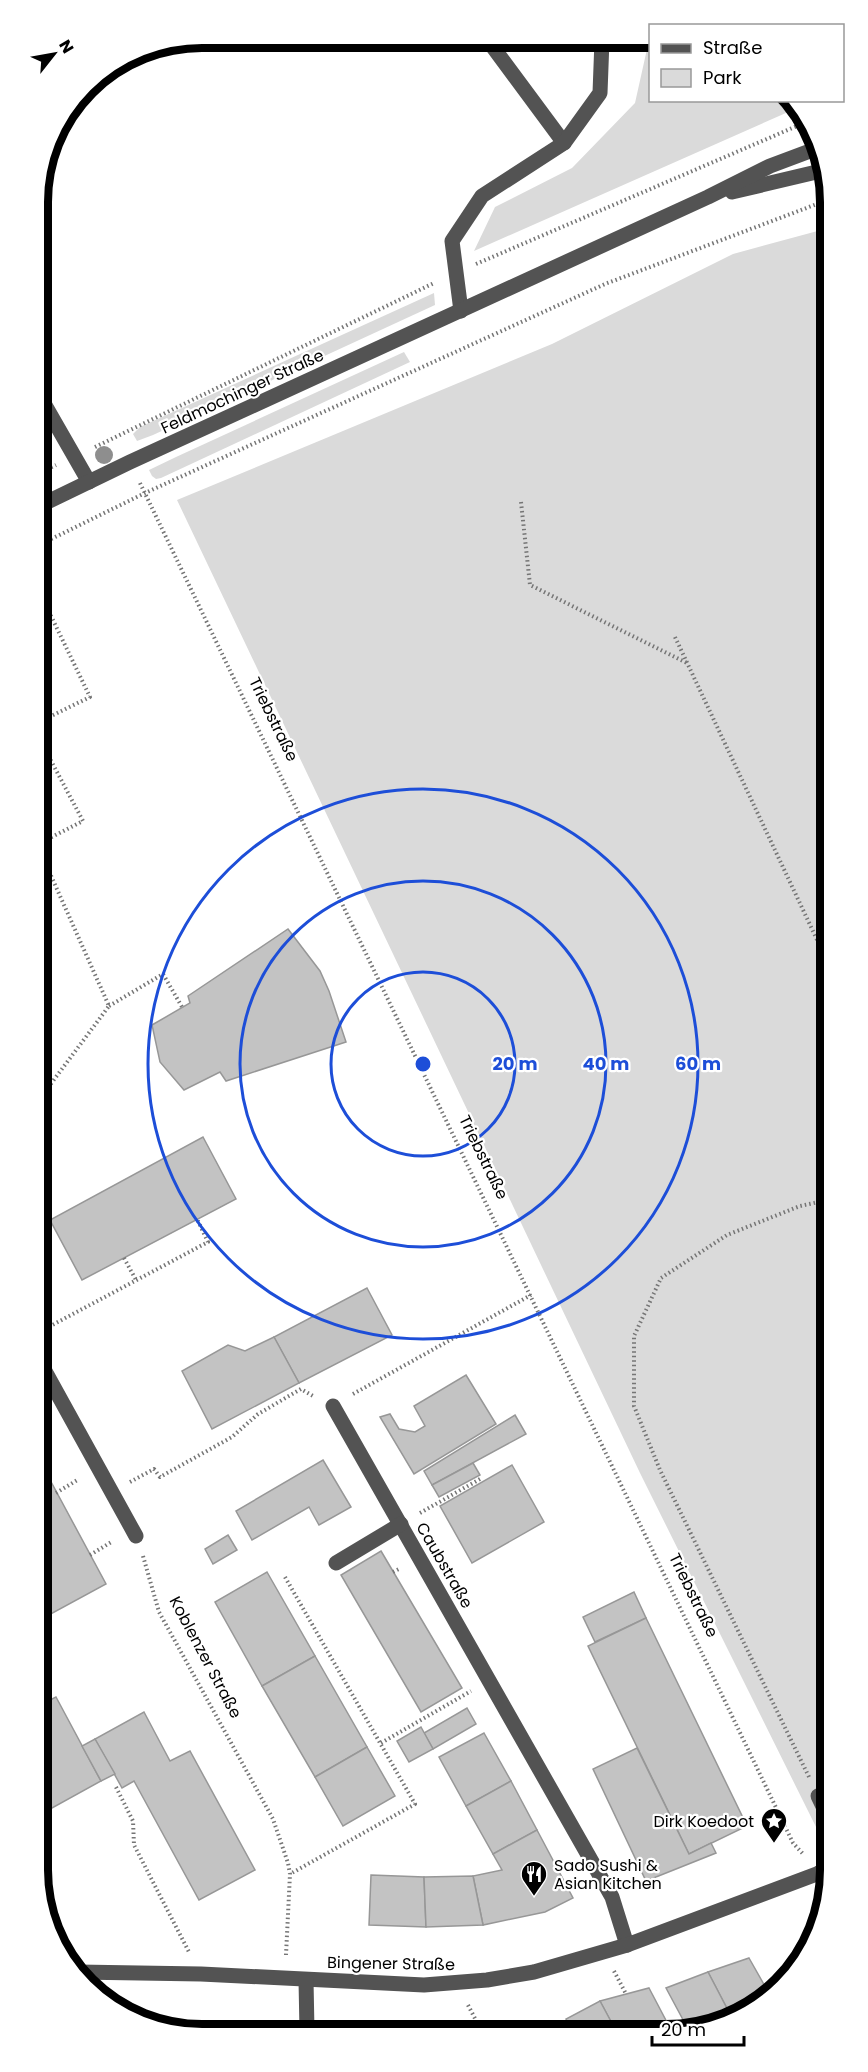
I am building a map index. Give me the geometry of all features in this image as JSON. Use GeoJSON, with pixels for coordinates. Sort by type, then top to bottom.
{"type":"FeatureCollection","features":[{"type":"Feature","properties":{"kind":"street"},"geometry":{"type":"LineString","coordinates":[[494,48],[564,143]]}},
{"type":"Feature","properties":{"kind":"street"},"geometry":{"type":"LineString","coordinates":[[461,311],[452,241],[482,196],[564,143],[600,93],[602,48]]}},
{"type":"Feature","properties":{"kind":"street","name":"Feldmochinger Straße"},"geometry":{"type":"LineString","coordinates":[[48,502],[708,197],[770,166],[811,151]]}},
{"type":"Feature","properties":{"kind":"street","name":"Feldmochinger Straße"},"geometry":{"type":"LineString","coordinates":[[708,197],[817,172]]}},
{"type":"Feature","properties":{"kind":"street"},"geometry":{"type":"LineString","coordinates":[[48,409],[89,482]]}},
{"type":"Feature","properties":{"kind":"street"},"geometry":{"type":"LineString","coordinates":[[48,1377],[136,1536]]}},
{"type":"Feature","properties":{"kind":"street","name":"Caubstraße"},"geometry":{"type":"LineString","coordinates":[[333,1406],[612,1897],[627,1946]]}},
{"type":"Feature","properties":{"kind":"street"},"geometry":{"type":"LineString","coordinates":[[336,1563],[401,1524]]}},
{"type":"Feature","properties":{"kind":"street","name":"Bingener Straße"},"geometry":{"type":"LineString","coordinates":[[87,1972],[201,1974],[424,1985],[488,1980],[536,1972],[627,1946],[820,1872]]}},
{"type":"Feature","properties":{"kind":"street"},"geometry":{"type":"LineString","coordinates":[[306,1980],[307,2024]]}},
{"type":"Feature","properties":{"kind":"path"},"geometry":{"type":"LineString","coordinates":[[48,541],[145,493],[605,284],[820,203]]}},
{"type":"Feature","properties":{"kind":"path","name":"Triebstraße"},"geometry":{"type":"LineString","coordinates":[[117,436],[793,1843],[820,1866]]}},
{"type":"Feature","properties":{"kind":"path"},"geometry":{"type":"LineString","coordinates":[[521,502],[530,585],[687,663]]}},
{"type":"Feature","properties":{"kind":"path"},"geometry":{"type":"LineString","coordinates":[[48,610],[90,697],[48,718]]}},
{"type":"Feature","properties":{"kind":"path"},"geometry":{"type":"LineString","coordinates":[[675,637],[820,946]]}},
{"type":"Feature","properties":{"kind":"path"},"geometry":{"type":"LineString","coordinates":[[48,757],[83,821],[48,839]]}},
{"type":"Feature","properties":{"kind":"path"},"geometry":{"type":"LineString","coordinates":[[48,869],[109,1006]]}},
{"type":"Feature","properties":{"kind":"path"},"geometry":{"type":"LineString","coordinates":[[48,1086],[109,1006],[163,974],[182,1007]]}},
{"type":"Feature","properties":{"kind":"path"},"geometry":{"type":"LineString","coordinates":[[820,1202],[800,1206],[727,1235],[661,1278],[634,1336],[634,1406],[660,1470],[820,1785]]}},
{"type":"Feature","properties":{"kind":"path"},"geometry":{"type":"LineString","coordinates":[[48,1327],[208,1242],[197,1219]]}},
{"type":"Feature","properties":{"kind":"path"},"geometry":{"type":"LineString","coordinates":[[124,1258],[136,1280]]}},
{"type":"Feature","properties":{"kind":"path"},"geometry":{"type":"LineString","coordinates":[[113,1492],[154,1469],[159,1477],[231,1437],[258,1414],[301,1389],[333,1406],[531,1295]]}},
{"type":"Feature","properties":{"kind":"path"},"geometry":{"type":"LineString","coordinates":[[401,1524],[480,1479]]}},
{"type":"Feature","properties":{"kind":"path","name":"Koblenzer Straße"},"geometry":{"type":"LineString","coordinates":[[136,1536],[159,1612],[273,1818],[290,1874],[285,1978]]}},
{"type":"Feature","properties":{"kind":"path"},"geometry":{"type":"LineString","coordinates":[[285,1577],[414,1803],[290,1874]]}},
{"type":"Feature","properties":{"kind":"path"},"geometry":{"type":"LineString","coordinates":[[381,1743],[490,1680]]}},
{"type":"Feature","properties":{"kind":"path"},"geometry":{"type":"LineString","coordinates":[[116,1787],[133,1821],[134,1845],[201,1974]]}},
{"type":"Feature","properties":{"kind":"green space"},"geometry":{"type":"Polygon","coordinates":[[[649,48],[649,102],[783,102],[790,111],[474,251],[495,207],[572,168],[635,103],[649,48]]]}},
{"type":"Feature","properties":{"kind":"green space"},"geometry":{"type":"Polygon","coordinates":[[[820,230],[820,1835],[640,1473],[177,500],[552,344],[733,254],[820,230]]]}},
{"type":"Feature","properties":{"kind":"green space"},"geometry":{"type":"Polygon","coordinates":[[[434,293],[435,305],[153,435],[137,441],[133,434],[140,427],[434,293]]]}},
{"type":"Feature","properties":{"kind":"green space"},"geometry":{"type":"Polygon","coordinates":[[[404,352],[410,362],[161,478],[156,479],[149,470],[176,457],[404,352]]]}},
{"type":"Feature","properties":{"kind":"building"},"geometry":{"type":"Polygon","coordinates":[[[288,929],[320,971],[346,1042],[226,1081],[220,1072],[184,1090],[160,1062],[152,1025],[190,1003],[188,996],[288,929]]]}},
{"type":"Feature","properties":{"kind":"building"},"geometry":{"type":"Polygon","coordinates":[[[203,1137],[236,1199],[82,1280],[50,1220],[203,1137]]]}},
{"type":"Feature","properties":{"kind":"building"},"geometry":{"type":"Polygon","coordinates":[[[367,1288],[392,1335],[299,1383],[274,1337],[367,1288]]]}},
{"type":"Feature","properties":{"kind":"building"},"geometry":{"type":"Polygon","coordinates":[[[274,1337],[299,1383],[212,1429],[182,1371],[228,1345],[245,1351],[274,1337]]]}},
{"type":"Feature","properties":{"kind":"building"},"geometry":{"type":"Polygon","coordinates":[[[466,1375],[496,1424],[414,1474],[380,1417],[390,1414],[399,1429],[415,1432],[425,1426],[414,1406],[466,1375]]]}},
{"type":"Feature","properties":{"kind":"building"},"geometry":{"type":"Polygon","coordinates":[[[515,1415],[526,1434],[432,1485],[424,1471],[515,1415]]]}},
{"type":"Feature","properties":{"kind":"building"},"geometry":{"type":"Polygon","coordinates":[[[323,1460],[351,1507],[319,1525],[309,1507],[252,1540],[236,1511],[323,1460]]]}},
{"type":"Feature","properties":{"kind":"building"},"geometry":{"type":"Polygon","coordinates":[[[473,1463],[480,1475],[439,1497],[432,1485],[473,1463]]]}},
{"type":"Feature","properties":{"kind":"building"},"geometry":{"type":"Polygon","coordinates":[[[512,1465],[544,1522],[472,1563],[440,1506],[512,1465]]]}},
{"type":"Feature","properties":{"kind":"building"},"geometry":{"type":"Polygon","coordinates":[[[48,1476],[106,1584],[48,1615],[48,1476]]]}},
{"type":"Feature","properties":{"kind":"building"},"geometry":{"type":"Polygon","coordinates":[[[228,1535],[237,1550],[213,1564],[205,1549],[228,1535]]]}},
{"type":"Feature","properties":{"kind":"building"},"geometry":{"type":"Polygon","coordinates":[[[381,1551],[462,1688],[421,1712],[341,1575],[381,1551]]]}},
{"type":"Feature","properties":{"kind":"building"},"geometry":{"type":"Polygon","coordinates":[[[267,1572],[315,1656],[262,1686],[215,1602],[267,1572]]]}},
{"type":"Feature","properties":{"kind":"building"},"geometry":{"type":"Polygon","coordinates":[[[634,1592],[646,1618],[595,1642],[583,1617],[634,1592]]]}},
{"type":"Feature","properties":{"kind":"building"},"geometry":{"type":"Polygon","coordinates":[[[646,1618],[747,1826],[689,1854],[588,1646],[646,1618]]]}},
{"type":"Feature","properties":{"kind":"building"},"geometry":{"type":"Polygon","coordinates":[[[315,1656],[367,1747],[315,1777],[262,1686],[315,1656]]]}},
{"type":"Feature","properties":{"kind":"building"},"geometry":{"type":"Polygon","coordinates":[[[56,1697],[101,1781],[48,1810],[48,1701],[56,1697]]]}},
{"type":"Feature","properties":{"kind":"building"},"geometry":{"type":"Polygon","coordinates":[[[467,1708],[476,1724],[433,1749],[424,1733],[467,1708]]]}},
{"type":"Feature","properties":{"kind":"building"},"geometry":{"type":"Polygon","coordinates":[[[144,1712],[170,1761],[190,1751],[255,1870],[199,1900],[134,1781],[122,1788],[95,1739],[144,1712]]]}},
{"type":"Feature","properties":{"kind":"building"},"geometry":{"type":"Polygon","coordinates":[[[421,1727],[433,1749],[409,1762],[397,1741],[421,1727]]]}},
{"type":"Feature","properties":{"kind":"building"},"geometry":{"type":"Polygon","coordinates":[[[484,1733],[511,1781],[466,1806],[439,1757],[484,1733]]]}},
{"type":"Feature","properties":{"kind":"building"},"geometry":{"type":"Polygon","coordinates":[[[95,1739],[115,1774],[101,1781],[82,1746],[95,1739]]]}},
{"type":"Feature","properties":{"kind":"building"},"geometry":{"type":"Polygon","coordinates":[[[367,1747],[395,1796],[343,1826],[315,1777],[367,1747]]]}},
{"type":"Feature","properties":{"kind":"building"},"geometry":{"type":"Polygon","coordinates":[[[637,1748],[689,1854],[711,1843],[716,1853],[646,1881],[593,1769],[637,1748]]]}},
{"type":"Feature","properties":{"kind":"building"},"geometry":{"type":"Polygon","coordinates":[[[511,1781],[537,1830],[493,1854],[466,1806],[511,1781]]]}},
{"type":"Feature","properties":{"kind":"building"},"geometry":{"type":"Polygon","coordinates":[[[537,1830],[573,1898],[545,1912],[483,1925],[473,1876],[502,1870],[493,1854],[537,1830]]]}},
{"type":"Feature","properties":{"kind":"building"},"geometry":{"type":"Polygon","coordinates":[[[371,1875],[424,1877],[426,1927],[369,1925],[371,1875]]]}},
{"type":"Feature","properties":{"kind":"building"},"geometry":{"type":"Polygon","coordinates":[[[473,1876],[483,1925],[426,1927],[424,1877],[473,1876]]]}},
{"type":"Feature","properties":{"kind":"building"},"geometry":{"type":"Polygon","coordinates":[[[749,1958],[766,1987],[728,2010],[708,1972],[749,1958]]]}},
{"type":"Feature","properties":{"kind":"building"},"geometry":{"type":"Polygon","coordinates":[[[708,1972],[728,2010],[706,2019],[685,2023],[666,1988],[708,1972]]]}},
{"type":"Feature","properties":{"kind":"building"},"geometry":{"type":"Polygon","coordinates":[[[649,1988],[668,2024],[612,2024],[600,2001],[649,1988]]]}},
{"type":"Feature","properties":{"kind":"building"},"geometry":{"type":"Polygon","coordinates":[[[600,2001],[612,2024],[568,2024],[566,2019],[600,2001]]]}},
{"type":"Feature","properties":{"kind":"place","name":"Dirk Koedoot"},"geometry":{"type":"Point","coordinates":[774,1844]}},
{"type":"Feature","properties":{"kind":"place","name":"Sado Sushi & Asian Kitchen"},"geometry":{"type":"Point","coordinates":[534,1897]}}]}
